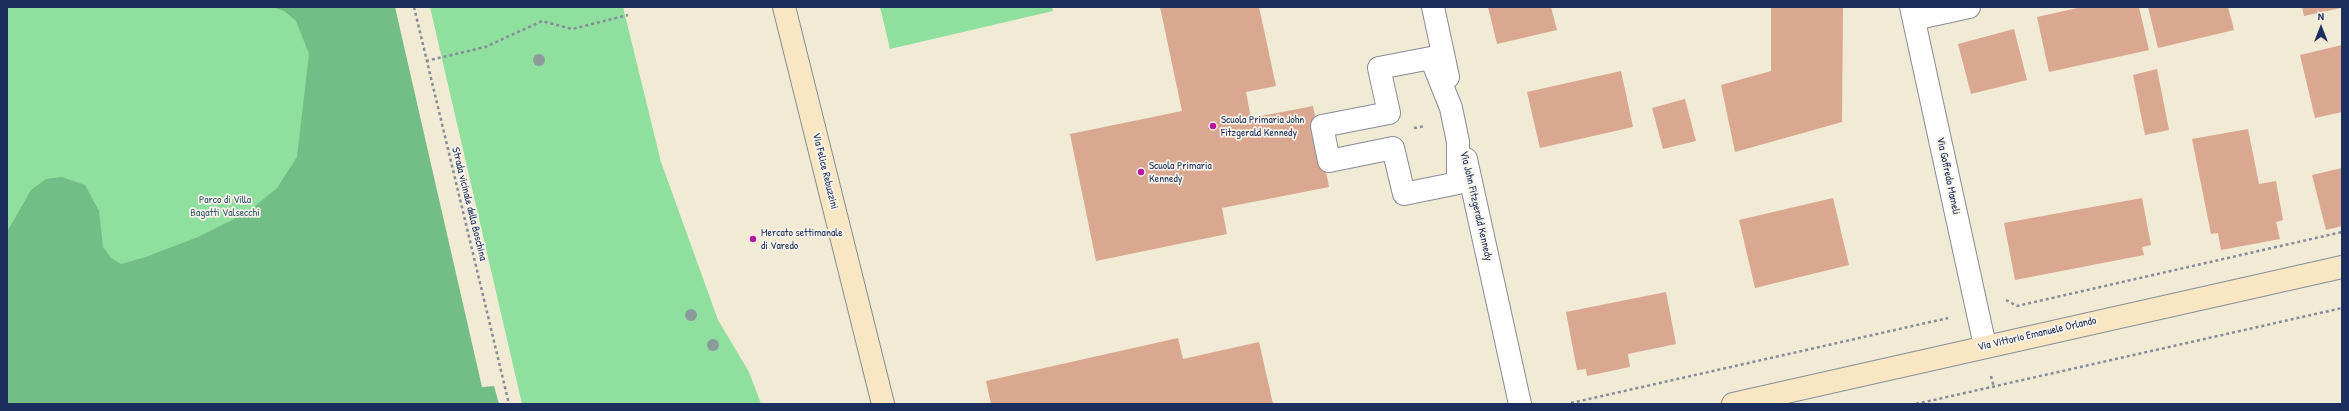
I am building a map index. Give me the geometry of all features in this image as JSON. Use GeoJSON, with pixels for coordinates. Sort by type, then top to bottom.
{"type":"FeatureCollection","features":[{"type":"Feature","properties":{"kind":"street","name":"Via Felice Rebuzzini"},"geometry":{"type":"LineString","coordinates":[[784,7],[883,404]]}},
{"type":"Feature","properties":{"kind":"street","name":"Via John Fitzgerald Kennedy"},"geometry":{"type":"LineString","coordinates":[[1433,7],[1520,404]]}},
{"type":"Feature","properties":{"kind":"street"},"geometry":{"type":"LineString","coordinates":[[1912,13],[1969,7]]}},
{"type":"Feature","properties":{"kind":"street","name":"Via Goffredo Mameli"},"geometry":{"type":"LineString","coordinates":[[1912,13],[1985,346]]}},
{"type":"Feature","properties":{"kind":"street"},"geometry":{"type":"LineString","coordinates":[[1431,58],[1451,108],[1458,142],[1458,183],[1404,194],[1394,148],[1329,161],[1322,126],[1389,113],[1379,68],[1431,58]]}},
{"type":"Feature","properties":{"kind":"street","name":"Via Vittorio Emanuele Orlando"},"geometry":{"type":"LineString","coordinates":[[1733,404],[2342,266]]}},
{"type":"Feature","properties":{"kind":"path","name":"Strada vicinale della Boschina"},"geometry":{"type":"LineString","coordinates":[[414,7],[509,404]]}},
{"type":"Feature","properties":{"kind":"path"},"geometry":{"type":"LineString","coordinates":[[426,61],[485,47],[542,21],[572,29],[628,15]]}},
{"type":"Feature","properties":{"kind":"path"},"geometry":{"type":"LineString","coordinates":[[1571,403],[1948,318],[1955,304],[1952,290],[1972,287],[1997,280],[2001,298],[2017,306],[2342,232]]}},
{"type":"Feature","properties":{"kind":"path"},"geometry":{"type":"LineString","coordinates":[[1916,404],[2342,308]]}},
{"type":"Feature","properties":{"kind":"green space","name":"Parco di Villa Bagatti Valsecchi"},"geometry":{"type":"Polygon","coordinates":[[[7,7],[395,7],[414,404],[7,404],[7,7]]]}},
{"type":"Feature","properties":{"kind":"green space","name":"Parco di Villa Bagatti Valsecchi"},"geometry":{"type":"Polygon","coordinates":[[[273,7],[395,7],[482,387],[494,386],[499,404],[7,404],[7,232],[31,190],[46,179],[62,177],[85,185],[99,211],[103,247],[111,258],[121,264],[146,257],[198,237],[248,212],[277,188],[297,157],[309,54],[296,21],[284,11],[273,7]]]}},
{"type":"Feature","properties":{"kind":"green space"},"geometry":{"type":"Polygon","coordinates":[[[430,7],[623,7],[661,162],[718,320],[749,372],[761,404],[522,404],[430,7]]]}},
{"type":"Feature","properties":{"kind":"green space"},"geometry":{"type":"Polygon","coordinates":[[[880,7],[1052,7],[1053,11],[890,49],[880,7]]]}},
{"type":"Feature","properties":{"kind":"building","name":"Scuola Primaria John Fitzgerald Kennedy"},"geometry":{"type":"Polygon","coordinates":[[[1160,7],[1259,7],[1276,86],[1246,92],[1251,118],[1313,106],[1329,187],[1222,208],[1227,234],[1096,261],[1070,134],[1182,111],[1160,7]]]}},
{"type":"Feature","properties":{"kind":"building"},"geometry":{"type":"Polygon","coordinates":[[[1488,7],[1551,7],[1557,30],[1497,44],[1488,7]]]}},
{"type":"Feature","properties":{"kind":"building"},"geometry":{"type":"Polygon","coordinates":[[[1771,7],[1843,7],[1842,122],[1735,152],[1721,85],[1771,71],[1771,7]]]}},
{"type":"Feature","properties":{"kind":"building"},"geometry":{"type":"Polygon","coordinates":[[[2082,7],[2139,7],[2149,50],[2049,72],[2037,17],[2082,7]]]}},
{"type":"Feature","properties":{"kind":"building"},"geometry":{"type":"Polygon","coordinates":[[[2148,7],[2228,7],[2234,30],[2158,48],[2148,7]]]}},
{"type":"Feature","properties":{"kind":"building"},"geometry":{"type":"Polygon","coordinates":[[[2302,7],[2341,7],[2341,8],[2304,16],[2302,7]]]}},
{"type":"Feature","properties":{"kind":"building"},"geometry":{"type":"Polygon","coordinates":[[[2014,29],[2027,80],[1971,94],[1958,44],[2014,29]]]}},
{"type":"Feature","properties":{"kind":"building"},"geometry":{"type":"Polygon","coordinates":[[[2342,45],[2342,112],[2315,118],[2300,55],[2342,45]]]}},
{"type":"Feature","properties":{"kind":"building"},"geometry":{"type":"Polygon","coordinates":[[[2157,69],[2169,130],[2145,135],[2133,75],[2157,69]]]}},
{"type":"Feature","properties":{"kind":"building"},"geometry":{"type":"Polygon","coordinates":[[[1621,71],[1633,127],[1540,148],[1527,92],[1621,71]]]}},
{"type":"Feature","properties":{"kind":"building"},"geometry":{"type":"Polygon","coordinates":[[[1685,99],[1696,141],[1663,149],[1652,108],[1685,99]]]}},
{"type":"Feature","properties":{"kind":"building"},"geometry":{"type":"Polygon","coordinates":[[[2248,129],[2259,184],[2276,181],[2283,220],[2276,222],[2280,239],[2221,250],[2218,233],[2211,234],[2192,139],[2248,129]]]}},
{"type":"Feature","properties":{"kind":"building"},"geometry":{"type":"Polygon","coordinates":[[[2342,168],[2342,226],[2326,230],[2312,175],[2342,168]]]}},
{"type":"Feature","properties":{"kind":"building"},"geometry":{"type":"Polygon","coordinates":[[[1833,198],[1849,265],[1755,288],[1739,220],[1833,198]]]}},
{"type":"Feature","properties":{"kind":"building"},"geometry":{"type":"Polygon","coordinates":[[[2142,198],[2151,245],[2142,247],[2144,255],[2015,280],[2004,223],[2142,198]]]}},
{"type":"Feature","properties":{"kind":"building"},"geometry":{"type":"Polygon","coordinates":[[[1666,292],[1676,344],[1628,354],[1630,367],[1587,376],[1586,369],[1577,370],[1566,312],[1666,292]]]}},
{"type":"Feature","properties":{"kind":"building"},"geometry":{"type":"Polygon","coordinates":[[[1178,338],[1183,359],[1259,342],[1273,404],[991,404],[986,381],[1178,338]]]}},
{"type":"Feature","properties":{"kind":"place","name":"Scuola Primaria John Fitzgerald Kennedy"},"geometry":{"type":"Point","coordinates":[1213,126]}},
{"type":"Feature","properties":{"kind":"place","name":"Scuola Primaria Kennedy"},"geometry":{"type":"Point","coordinates":[1141,172]}},
{"type":"Feature","properties":{"kind":"place","name":"Mercato settimanale di Varedo"},"geometry":{"type":"Point","coordinates":[753,239]}}]}
